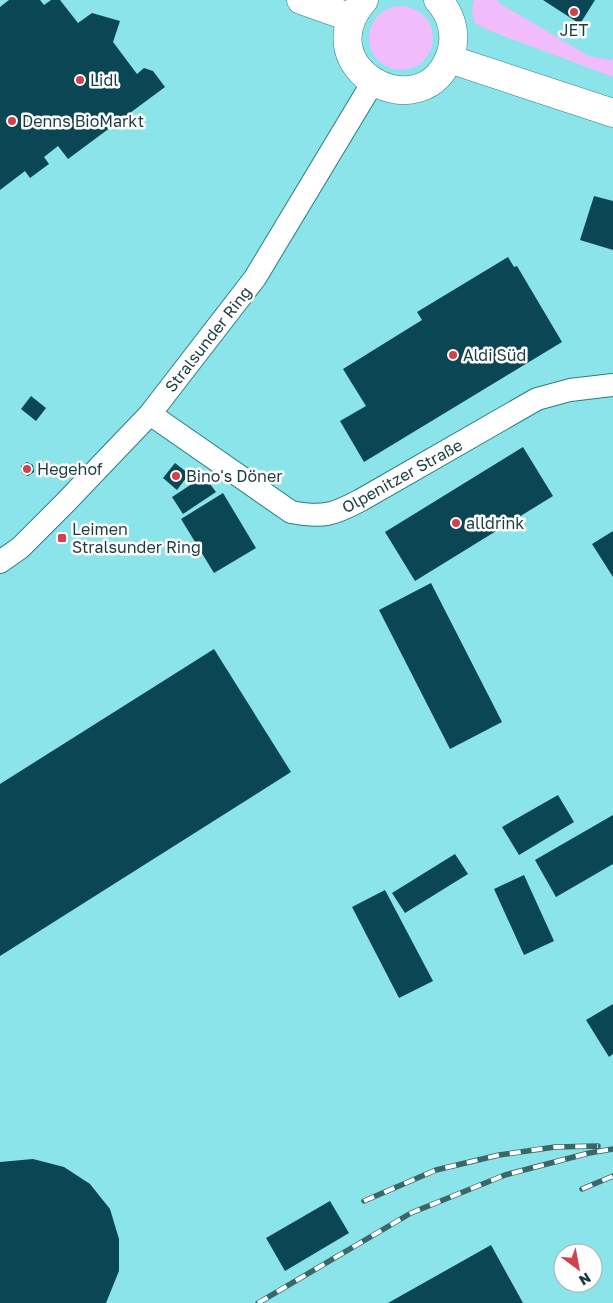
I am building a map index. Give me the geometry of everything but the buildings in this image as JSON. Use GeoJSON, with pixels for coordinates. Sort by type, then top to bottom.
{"type":"FeatureCollection","features":[{"type":"Feature","properties":{"kind":"main road"},"geometry":{"type":"LineString","coordinates":[[301,0],[358,9],[348,36],[352,56],[362,74],[373,82],[389,89],[399,90],[420,87],[437,76],[449,59],[454,39],[453,28],[445,9],[438,0]]}},
{"type":"Feature","properties":{"kind":"main road"},"geometry":{"type":"LineString","coordinates":[[449,59],[613,113]]}},
{"type":"Feature","properties":{"kind":"street","name":"Stralsunder Ring"},"geometry":{"type":"LineString","coordinates":[[0,562],[20,548],[150,414],[255,278],[373,82]]}},
{"type":"Feature","properties":{"kind":"street","name":"Olpenitzer Straße"},"geometry":{"type":"LineString","coordinates":[[150,414],[291,512],[314,516],[337,513],[537,399],[570,390],[613,385]]}},
{"type":"Feature","properties":{"kind":"shaded area"},"geometry":{"type":"Polygon","coordinates":[[[0,0],[613,0],[613,1303],[0,1303],[0,0]]]}},
{"type":"Feature","properties":{"kind":"shaded area"},"geometry":{"type":"Polygon","coordinates":[[[474,0],[498,0],[499,3],[589,56],[611,60],[613,57],[613,77],[485,29],[474,22],[472,11],[474,0]]]}},
{"type":"Feature","properties":{"kind":"shaded area"},"geometry":{"type":"Polygon","coordinates":[[[395,6],[407,6],[424,15],[431,26],[433,38],[431,50],[424,61],[407,70],[395,70],[383,65],[374,56],[369,44],[369,32],[374,20],[383,11],[395,6]]]}},
{"type":"Feature","properties":{"kind":"railway"},"geometry":{"type":"LineString","coordinates":[[364,1201],[436,1170],[499,1155],[555,1147],[598,1146]]}},
{"type":"Feature","properties":{"kind":"railway"},"geometry":{"type":"LineString","coordinates":[[258,1303],[411,1213],[505,1175],[589,1153],[613,1149]]}},
{"type":"Feature","properties":{"kind":"railway"},"geometry":{"type":"LineString","coordinates":[[582,1189],[613,1176]]}},
{"type":"Feature","properties":{"kind":"place","name":"JET"},"geometry":{"type":"Point","coordinates":[574,12]}},
{"type":"Feature","properties":{"kind":"place","name":"Lidl"},"geometry":{"type":"Point","coordinates":[80,80]}},
{"type":"Feature","properties":{"kind":"place","name":"Denns BioMarkt"},"geometry":{"type":"Point","coordinates":[12,121]}},
{"type":"Feature","properties":{"kind":"place","name":"Aldi Süd"},"geometry":{"type":"Point","coordinates":[453,355]}},
{"type":"Feature","properties":{"kind":"place","name":"Hegehof"},"geometry":{"type":"Point","coordinates":[27,469]}},
{"type":"Feature","properties":{"kind":"place","name":"Bino's Döner"},"geometry":{"type":"Point","coordinates":[176,476]}},
{"type":"Feature","properties":{"kind":"place","name":"alldrink"},"geometry":{"type":"Point","coordinates":[456,523]}},
{"type":"Feature","properties":{"kind":"place","name":"Leimen Stralsunder Ring"},"geometry":{"type":"Point","coordinates":[62,538]}}]}
